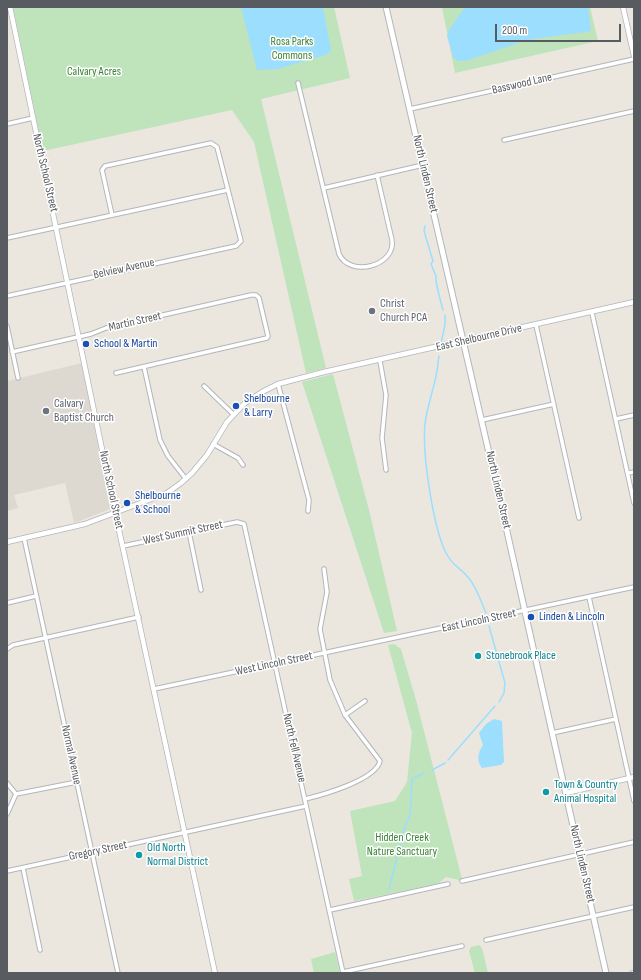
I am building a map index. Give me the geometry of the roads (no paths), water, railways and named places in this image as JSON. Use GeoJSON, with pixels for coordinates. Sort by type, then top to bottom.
{"type":"FeatureCollection","features":[{"type":"Feature","properties":{"kind":"main road","name":"North Linden Street"},"geometry":{"type":"LineString","coordinates":[[386,7],[482,420],[606,973]]}},
{"type":"Feature","properties":{"kind":"street","name":"North School Street"},"geometry":{"type":"LineString","coordinates":[[10,7],[123,546],[215,973]]}},
{"type":"Feature","properties":{"kind":"street"},"geometry":{"type":"LineString","coordinates":[[625,7],[634,56]]}},
{"type":"Feature","properties":{"kind":"street","name":"Basswood Lane"},"geometry":{"type":"LineString","coordinates":[[410,109],[634,59]]}},
{"type":"Feature","properties":{"kind":"street"},"geometry":{"type":"LineString","coordinates":[[298,83],[340,257],[344,262],[353,266],[371,265],[385,260],[390,255],[393,246],[377,175]]}},
{"type":"Feature","properties":{"kind":"street"},"geometry":{"type":"LineString","coordinates":[[504,140],[634,111]]}},
{"type":"Feature","properties":{"kind":"street"},"geometry":{"type":"LineString","coordinates":[[7,124],[33,118]]}},
{"type":"Feature","properties":{"kind":"street"},"geometry":{"type":"LineString","coordinates":[[7,238],[228,190],[215,144],[205,144],[103,167],[102,170],[112,215]]}},
{"type":"Feature","properties":{"kind":"street"},"geometry":{"type":"LineString","coordinates":[[324,188],[423,165]]}},
{"type":"Feature","properties":{"kind":"street","name":"Belview Avenue"},"geometry":{"type":"LineString","coordinates":[[7,296],[68,281],[236,246],[241,239],[228,190]]}},
{"type":"Feature","properties":{"kind":"street","name":"Martin Street"},"geometry":{"type":"LineString","coordinates":[[12,352],[80,336],[106,328],[251,295],[258,297],[268,336],[267,338],[262,341],[144,367]]}},
{"type":"Feature","properties":{"kind":"street","name":"East Shelbourne Drive"},"geometry":{"type":"LineString","coordinates":[[116,512],[159,496],[174,488],[202,462],[233,414],[250,399],[278,384],[324,372],[634,302]]}},
{"type":"Feature","properties":{"kind":"street"},"geometry":{"type":"LineString","coordinates":[[592,312],[634,502]]}},
{"type":"Feature","properties":{"kind":"street"},"geometry":{"type":"LineString","coordinates":[[536,325],[579,518]]}},
{"type":"Feature","properties":{"kind":"street"},"geometry":{"type":"LineString","coordinates":[[7,326],[18,378]]}},
{"type":"Feature","properties":{"kind":"street"},"geometry":{"type":"LineString","coordinates":[[380,360],[386,395],[382,438],[386,470]]}},
{"type":"Feature","properties":{"kind":"street"},"geometry":{"type":"LineString","coordinates":[[116,373],[144,367],[160,440],[168,456],[186,478]]}},
{"type":"Feature","properties":{"kind":"street"},"geometry":{"type":"LineString","coordinates":[[278,384],[308,500],[308,511]]}},
{"type":"Feature","properties":{"kind":"street"},"geometry":{"type":"LineString","coordinates":[[204,386],[233,414]]}},
{"type":"Feature","properties":{"kind":"street"},"geometry":{"type":"LineString","coordinates":[[482,420],[554,404]]}},
{"type":"Feature","properties":{"kind":"street"},"geometry":{"type":"LineString","coordinates":[[616,419],[634,415]]}},
{"type":"Feature","properties":{"kind":"street"},"geometry":{"type":"LineString","coordinates":[[213,444],[238,458],[243,465]]}},
{"type":"Feature","properties":{"kind":"street"},"geometry":{"type":"LineString","coordinates":[[628,474],[634,472]]}},
{"type":"Feature","properties":{"kind":"street"},"geometry":{"type":"LineString","coordinates":[[7,542],[85,524],[116,512]]}},
{"type":"Feature","properties":{"kind":"street","name":"West Summit Street"},"geometry":{"type":"LineString","coordinates":[[123,546],[237,522],[242,523]]}},
{"type":"Feature","properties":{"kind":"street","name":"North Fell Avenue"},"geometry":{"type":"LineString","coordinates":[[242,523],[245,528],[343,973]]}},
{"type":"Feature","properties":{"kind":"street"},"geometry":{"type":"LineString","coordinates":[[189,532],[201,590]]}},
{"type":"Feature","properties":{"kind":"street","name":"Normal Avenue"},"geometry":{"type":"LineString","coordinates":[[24,538],[118,973]]}},
{"type":"Feature","properties":{"kind":"street"},"geometry":{"type":"LineString","coordinates":[[305,799],[349,786],[380,764],[380,759],[345,714],[334,692],[324,653],[320,628],[327,592],[324,569]]}},
{"type":"Feature","properties":{"kind":"street","name":"East Lincoln Street"},"geometry":{"type":"LineString","coordinates":[[394,638],[634,587]]}},
{"type":"Feature","properties":{"kind":"street"},"geometry":{"type":"LineString","coordinates":[[7,603],[36,596]]}},
{"type":"Feature","properties":{"kind":"street"},"geometry":{"type":"LineString","coordinates":[[589,597],[616,720],[632,778],[634,801]]}},
{"type":"Feature","properties":{"kind":"street"},"geometry":{"type":"LineString","coordinates":[[7,649],[13,645],[139,617]]}},
{"type":"Feature","properties":{"kind":"street","name":"West Lincoln Street"},"geometry":{"type":"LineString","coordinates":[[154,689],[394,638]]}},
{"type":"Feature","properties":{"kind":"street"},"geometry":{"type":"LineString","coordinates":[[345,714],[365,701]]}},
{"type":"Feature","properties":{"kind":"street"},"geometry":{"type":"LineString","coordinates":[[552,733],[616,720]]}},
{"type":"Feature","properties":{"kind":"street"},"geometry":{"type":"LineString","coordinates":[[566,793],[632,778]]}},
{"type":"Feature","properties":{"kind":"street"},"geometry":{"type":"LineString","coordinates":[[16,794],[77,782]]}},
{"type":"Feature","properties":{"kind":"street"},"geometry":{"type":"LineString","coordinates":[[7,783],[16,794]]}},
{"type":"Feature","properties":{"kind":"street"},"geometry":{"type":"LineString","coordinates":[[7,814],[16,794]]}},
{"type":"Feature","properties":{"kind":"street","name":"Gregory Street"},"geometry":{"type":"LineString","coordinates":[[7,871],[306,806]]}},
{"type":"Feature","properties":{"kind":"street"},"geometry":{"type":"LineString","coordinates":[[462,881],[634,842]]}},
{"type":"Feature","properties":{"kind":"street"},"geometry":{"type":"LineString","coordinates":[[23,868],[40,950]]}},
{"type":"Feature","properties":{"kind":"street"},"geometry":{"type":"LineString","coordinates":[[330,910],[448,884]]}},
{"type":"Feature","properties":{"kind":"street"},"geometry":{"type":"LineString","coordinates":[[486,940],[634,907]]}},
{"type":"Feature","properties":{"kind":"street"},"geometry":{"type":"LineString","coordinates":[[343,973],[462,946]]}},
{"type":"Feature","properties":{"kind":"water"},"geometry":{"type":"Polygon","coordinates":[[[241,7],[323,7],[331,50],[326,55],[277,69],[257,70],[241,7]]]}},
{"type":"Feature","properties":{"kind":"water"},"geometry":{"type":"Polygon","coordinates":[[[465,7],[588,7],[591,31],[527,40],[466,61],[458,61],[453,57],[447,36],[449,30],[465,7]]]}},
{"type":"Feature","properties":{"kind":"water"},"geometry":{"type":"Polygon","coordinates":[[[494,719],[502,721],[504,762],[501,765],[482,768],[478,756],[483,745],[479,733],[486,724],[494,719]]]}},
{"type":"Feature","properties":{"kind":"waterway"},"geometry":{"type":"LineString","coordinates":[[425,226],[424,231],[433,261],[431,264],[436,276],[437,287],[443,310]]}},
{"type":"Feature","properties":{"kind":"waterway"},"geometry":{"type":"LineString","coordinates":[[441,343],[445,325],[445,315]]}},
{"type":"Feature","properties":{"kind":"waterway"},"geometry":{"type":"LineString","coordinates":[[439,356],[436,378],[425,424],[425,453],[433,508],[441,541],[446,553],[451,561],[471,581],[486,613]]}},
{"type":"Feature","properties":{"kind":"waterway"},"geometry":{"type":"LineString","coordinates":[[489,626],[505,683],[504,693],[499,702]]}},
{"type":"Feature","properties":{"kind":"waterway"},"geometry":{"type":"LineString","coordinates":[[448,760],[495,706]]}},
{"type":"Feature","properties":{"kind":"waterway"},"geometry":{"type":"LineString","coordinates":[[432,770],[445,763]]}},
{"type":"Feature","properties":{"kind":"waterway"},"geometry":{"type":"LineString","coordinates":[[389,889],[404,829],[410,815],[412,779],[424,773]]}},
{"type":"Feature","properties":{"kind":"place","name":"Christ Church PCA"},"geometry":{"type":"Point","coordinates":[372,311]}},
{"type":"Feature","properties":{"kind":"place","name":"School & Martin"},"geometry":{"type":"Point","coordinates":[86,344]}},
{"type":"Feature","properties":{"kind":"place","name":"Shelbourne & Larry"},"geometry":{"type":"Point","coordinates":[236,406]}},
{"type":"Feature","properties":{"kind":"place","name":"Calvary Baptist Church"},"geometry":{"type":"Point","coordinates":[46,411]}},
{"type":"Feature","properties":{"kind":"place","name":"Shelbourne & School"},"geometry":{"type":"Point","coordinates":[127,503]}},
{"type":"Feature","properties":{"kind":"place","name":"Linden & Lincoln"},"geometry":{"type":"Point","coordinates":[531,617]}},
{"type":"Feature","properties":{"kind":"place","name":"Stonebrook Place"},"geometry":{"type":"Point","coordinates":[478,656]}},
{"type":"Feature","properties":{"kind":"place","name":"Town & Country Animal Hospital"},"geometry":{"type":"Point","coordinates":[546,792]}},
{"type":"Feature","properties":{"kind":"place","name":"Old North Normal District"},"geometry":{"type":"Point","coordinates":[139,855]}},
{"type":"Feature","properties":{"kind":"park label","name":"Rosa Parks Commons"},"geometry":{"type":"Point","coordinates":[292,49]}},
{"type":"Feature","properties":{"kind":"park label","name":"Calvary Acres"},"geometry":{"type":"Point","coordinates":[94,72]}},
{"type":"Feature","properties":{"kind":"park label","name":"Hidden Creek Nature Sanctuary"},"geometry":{"type":"Point","coordinates":[402,845]}}]}
